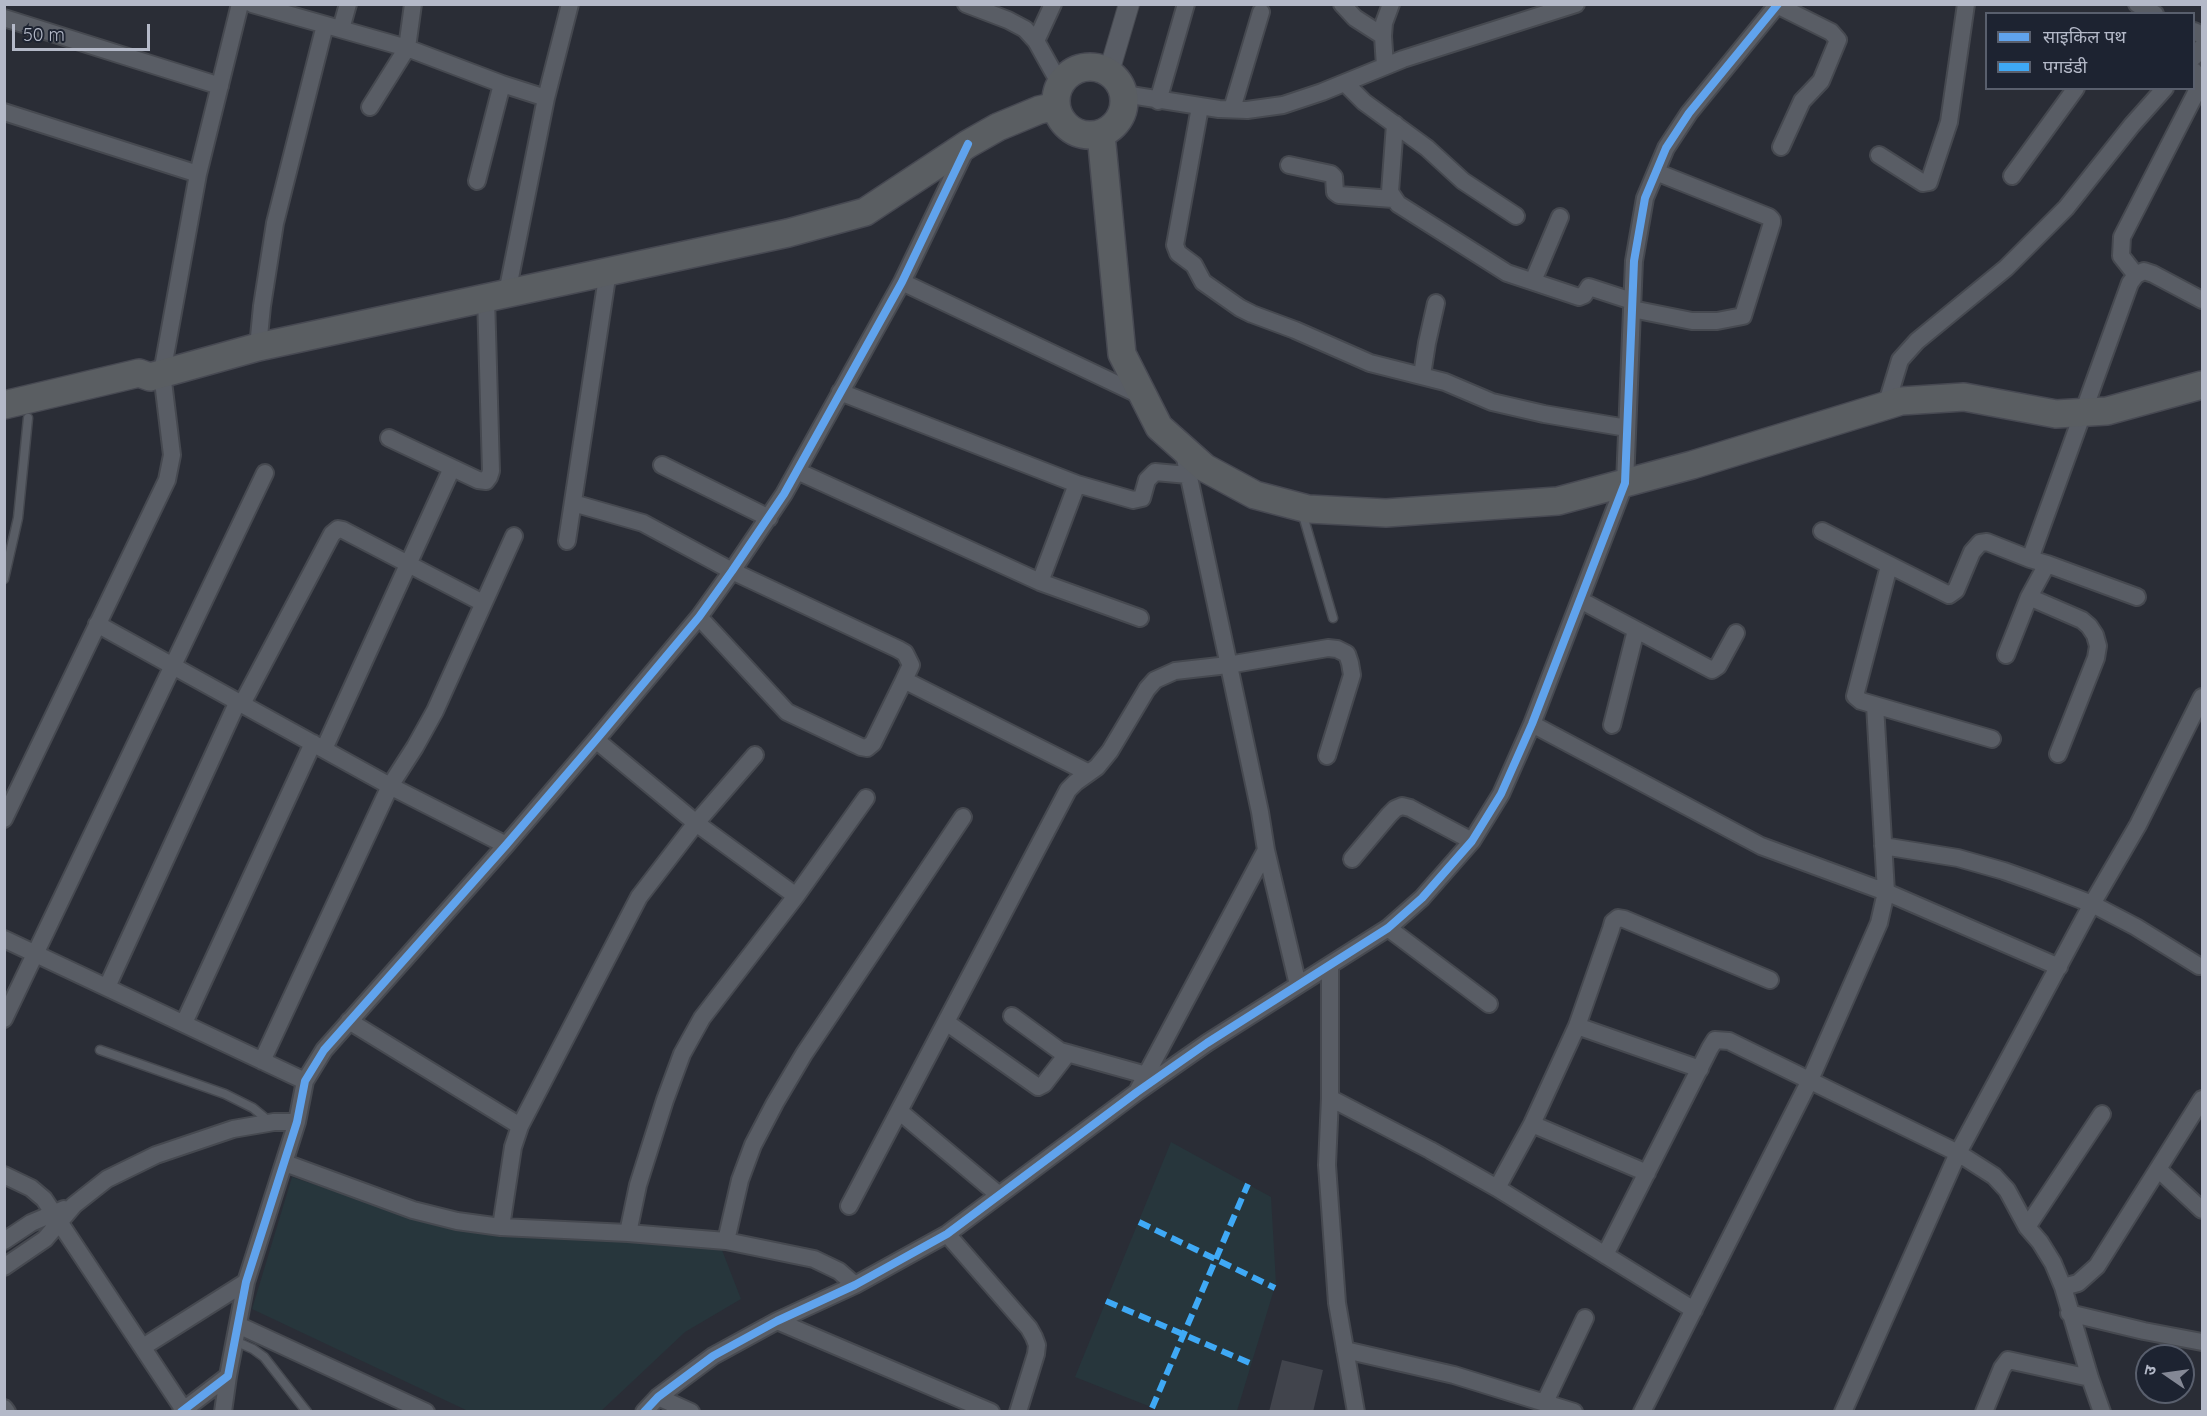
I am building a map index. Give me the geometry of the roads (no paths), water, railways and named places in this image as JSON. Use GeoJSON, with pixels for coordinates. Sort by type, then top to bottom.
{"type":"FeatureCollection","features":[{"type":"Feature","properties":{"kind":"highway"},"geometry":{"type":"LineString","coordinates":[[4,405],[139,373],[156,375],[258,347],[788,233],[865,212],[968,144],[998,127],[1039,110],[1058,95],[1073,71],[1094,66],[1109,72],[1119,83],[1124,94],[1124,106],[1120,117],[1110,130],[1091,136],[1078,134],[1062,121],[1058,95]]}},
{"type":"Feature","properties":{"kind":"highway"},"geometry":{"type":"LineString","coordinates":[[1101,134],[1122,354],[1159,427],[1205,468],[1255,495],[1301,507],[1386,513],[1558,501],[1692,465],[1901,401],[1964,398],[2056,414],[2107,411],[2202,385]]}},
{"type":"Feature","properties":{"kind":"highway"},"geometry":{"type":"LineString","coordinates":[[16,420],[141,391],[156,375]]}},
{"type":"Feature","properties":{"kind":"street"},"geometry":{"type":"LineString","coordinates":[[4,819],[159,500],[170,468],[172,455],[156,375],[198,174],[240,4]]}},
{"type":"Feature","properties":{"kind":"street"},"geometry":{"type":"LineString","coordinates":[[252,4],[407,48],[546,98]]}},
{"type":"Feature","properties":{"kind":"street"},"geometry":{"type":"LineString","coordinates":[[258,347],[275,223],[333,27],[348,4]]}},
{"type":"Feature","properties":{"kind":"street"},"geometry":{"type":"LineString","coordinates":[[370,107],[407,48],[413,4]]}},
{"type":"Feature","properties":{"kind":"street"},"geometry":{"type":"LineString","coordinates":[[389,438],[483,481],[489,477],[496,295],[570,4]]}},
{"type":"Feature","properties":{"kind":"street"},"geometry":{"type":"LineString","coordinates":[[966,4],[1025,29],[1036,41],[1058,95]]}},
{"type":"Feature","properties":{"kind":"street"},"geometry":{"type":"LineString","coordinates":[[1036,41],[1053,4]]}},
{"type":"Feature","properties":{"kind":"street"},"geometry":{"type":"LineString","coordinates":[[1109,72],[1129,4]]}},
{"type":"Feature","properties":{"kind":"street"},"geometry":{"type":"LineString","coordinates":[[1158,101],[1186,4]]}},
{"type":"Feature","properties":{"kind":"street"},"geometry":{"type":"LineString","coordinates":[[1342,4],[1355,18],[1383,36]]}},
{"type":"Feature","properties":{"kind":"street"},"geometry":{"type":"LineString","coordinates":[[1385,66],[1384,23],[1391,4]]}},
{"type":"Feature","properties":{"kind":"street"},"geometry":{"type":"LineString","coordinates":[[1124,94],[1200,107],[1232,109],[1283,105],[1385,66],[1576,4]]}},
{"type":"Feature","properties":{"kind":"street"},"geometry":{"type":"LineString","coordinates":[[1878,155],[1923,183],[1929,182],[1949,122],[1966,4]]}},
{"type":"Feature","properties":{"kind":"street"},"geometry":{"type":"LineString","coordinates":[[644,1412],[658,1397],[712,1356],[777,1321],[855,1285],[947,1234],[1137,1092],[1207,1043],[1388,928],[1422,898],[1472,841],[1501,794],[1532,724],[1625,483],[1634,261],[1645,198],[1666,148],[1689,113],[1777,5],[1831,32],[1838,40],[1821,81],[1802,101],[1781,147]]}},
{"type":"Feature","properties":{"kind":"street"},"geometry":{"type":"LineString","coordinates":[[1232,109],[1261,12]]}},
{"type":"Feature","properties":{"kind":"street"},"geometry":{"type":"LineString","coordinates":[[4,18],[220,86]]}},
{"type":"Feature","properties":{"kind":"street"},"geometry":{"type":"LineString","coordinates":[[2136,275],[2121,256],[2122,237],[2200,85],[2195,75]]}},
{"type":"Feature","properties":{"kind":"street"},"geometry":{"type":"LineString","coordinates":[[1345,83],[1364,102],[1427,148],[1463,181],[1515,216]]}},
{"type":"Feature","properties":{"kind":"street"},"geometry":{"type":"LineString","coordinates":[[477,181],[502,84]]}},
{"type":"Feature","properties":{"kind":"street"},"geometry":{"type":"LineString","coordinates":[[2012,176],[2075,90]]}},
{"type":"Feature","properties":{"kind":"street"},"geometry":{"type":"LineString","coordinates":[[1886,406],[1900,360],[1917,341],[2006,268],[2066,208],[2132,125],[2163,90]]}},
{"type":"Feature","properties":{"kind":"street"},"geometry":{"type":"LineString","coordinates":[[1200,107],[1176,245],[1178,253],[1194,265],[1203,282],[1252,314],[1370,363],[1444,381],[1492,402],[1544,414],[1627,428]]}},
{"type":"Feature","properties":{"kind":"street"},"geometry":{"type":"LineString","coordinates":[[4,112],[198,174]]}},
{"type":"Feature","properties":{"kind":"street"},"geometry":{"type":"LineString","coordinates":[[1395,124],[1390,192],[1393,199],[1507,273],[1579,297],[1584,295],[1588,287],[1632,305],[1692,321],[1717,321],[1743,316],[1772,220],[1769,216],[1656,172]]}},
{"type":"Feature","properties":{"kind":"street"},"geometry":{"type":"LineString","coordinates":[[223,1412],[246,1281],[285,1163],[297,1122],[305,1081],[324,1050],[596,740],[699,617],[732,571],[769,518],[797,471],[902,282],[968,144]]}},
{"type":"Feature","properties":{"kind":"street"},"geometry":{"type":"LineString","coordinates":[[1289,165],[1331,174],[1334,177],[1335,192],[1339,195],[1393,199]]}},
{"type":"Feature","properties":{"kind":"street"},"geometry":{"type":"LineString","coordinates":[[1533,281],[1560,216]]}},
{"type":"Feature","properties":{"kind":"street"},"geometry":{"type":"LineString","coordinates":[[2030,558],[2130,284],[2136,275],[2144,271],[2153,274],[2202,300]]}},
{"type":"Feature","properties":{"kind":"street"},"geometry":{"type":"LineString","coordinates":[[567,542],[608,272]]}},
{"type":"Feature","properties":{"kind":"street"},"geometry":{"type":"LineString","coordinates":[[902,282],[1144,397]]}},
{"type":"Feature","properties":{"kind":"street"},"geometry":{"type":"LineString","coordinates":[[1422,375],[1426,343],[1436,303]]}},
{"type":"Feature","properties":{"kind":"street"},"geometry":{"type":"LineString","coordinates":[[840,392],[1077,484],[1137,500],[1142,498],[1148,480],[1155,472],[1188,475]]}},
{"type":"Feature","properties":{"kind":"street"},"geometry":{"type":"LineString","coordinates":[[1183,448],[1260,812],[1266,850],[1298,985]]}},
{"type":"Feature","properties":{"kind":"street"},"geometry":{"type":"LineString","coordinates":[[662,465],[769,518]]}},
{"type":"Feature","properties":{"kind":"street"},"geometry":{"type":"LineString","coordinates":[[184,1023],[408,565],[452,468]]}},
{"type":"Feature","properties":{"kind":"street"},"geometry":{"type":"LineString","coordinates":[[797,471],[1040,582],[1140,618]]}},
{"type":"Feature","properties":{"kind":"street"},"geometry":{"type":"LineString","coordinates":[[4,1019],[265,473]]}},
{"type":"Feature","properties":{"kind":"street"},"geometry":{"type":"LineString","coordinates":[[1040,582],[1077,484]]}},
{"type":"Feature","properties":{"kind":"street"},"geometry":{"type":"LineString","coordinates":[[573,503],[643,524],[732,571],[898,649],[905,653],[911,664],[873,743],[867,748],[861,747],[787,712],[699,617]]}},
{"type":"Feature","properties":{"kind":"street"},"geometry":{"type":"LineString","coordinates":[[107,987],[240,703],[335,531],[343,530],[483,603]]}},
{"type":"Feature","properties":{"kind":"street"},"geometry":{"type":"LineString","coordinates":[[1822,531],[1949,595],[1956,590],[1972,552],[1980,543],[1987,543],[2137,597]]}},
{"type":"Feature","properties":{"kind":"street"},"geometry":{"type":"LineString","coordinates":[[262,1060],[390,786],[435,711],[514,536]]}},
{"type":"Feature","properties":{"kind":"street"},"geometry":{"type":"LineString","coordinates":[[2006,655],[2029,597],[2047,564]]}},
{"type":"Feature","properties":{"kind":"street"},"geometry":{"type":"LineString","coordinates":[[1889,566],[1854,692],[1858,699],[1992,739]]}},
{"type":"Feature","properties":{"kind":"street"},"geometry":{"type":"LineString","coordinates":[[2029,597],[2082,620],[2090,626],[2098,646],[2096,658],[2058,754]]}},
{"type":"Feature","properties":{"kind":"street"},"geometry":{"type":"LineString","coordinates":[[1580,600],[1712,670],[1718,666],[1736,633]]}},
{"type":"Feature","properties":{"kind":"street"},"geometry":{"type":"LineString","coordinates":[[97,624],[390,786],[506,845]]}},
{"type":"Feature","properties":{"kind":"street"},"geometry":{"type":"LineString","coordinates":[[1612,725],[1636,630]]}},
{"type":"Feature","properties":{"kind":"street"},"geometry":{"type":"LineString","coordinates":[[849,1206],[1068,790],[1096,767],[1110,751],[1147,688],[1155,680],[1175,671],[1228,665],[1328,648],[1337,649],[1347,654],[1352,675],[1327,756]]}},
{"type":"Feature","properties":{"kind":"street"},"geometry":{"type":"LineString","coordinates":[[904,680],[1088,772]]}},
{"type":"Feature","properties":{"kind":"street"},"geometry":{"type":"LineString","coordinates":[[1843,1412],[1958,1153],[2092,904],[2138,825],[2202,697]]}},
{"type":"Feature","properties":{"kind":"street"},"geometry":{"type":"LineString","coordinates":[[1642,1412],[1810,1080],[1879,923],[1886,892],[1875,705]]}},
{"type":"Feature","properties":{"kind":"street"},"geometry":{"type":"LineString","coordinates":[[1532,724],[1761,846],[1886,892],[2059,967]]}},
{"type":"Feature","properties":{"kind":"street"},"geometry":{"type":"LineString","coordinates":[[596,740],[696,823],[796,896]]}},
{"type":"Feature","properties":{"kind":"street"},"geometry":{"type":"LineString","coordinates":[[501,1227],[513,1148],[520,1126],[639,897],[696,823],[755,755]]}},
{"type":"Feature","properties":{"kind":"street"},"geometry":{"type":"LineString","coordinates":[[628,1233],[646,1157],[664,1100],[682,1054],[702,1018],[796,896],[866,798]]}},
{"type":"Feature","properties":{"kind":"street"},"geometry":{"type":"LineString","coordinates":[[1352,859],[1395,808],[1402,806],[1472,841]]}},
{"type":"Feature","properties":{"kind":"street"},"geometry":{"type":"LineString","coordinates":[[726,1241],[740,1180],[753,1145],[775,1103],[804,1054],[963,817]]}},
{"type":"Feature","properties":{"kind":"street"},"geometry":{"type":"LineString","coordinates":[[1883,846],[1958,858],[2004,870],[2092,904],[2136,927],[2199,966]]}},
{"type":"Feature","properties":{"kind":"street"},"geometry":{"type":"LineString","coordinates":[[1137,1092],[1266,850]]}},
{"type":"Feature","properties":{"kind":"street"},"geometry":{"type":"LineString","coordinates":[[1497,1188],[1532,1124],[1577,1026],[1613,922],[1618,918],[1770,980]]}},
{"type":"Feature","properties":{"kind":"street"},"geometry":{"type":"LineString","coordinates":[[1388,928],[1489,1004]]}},
{"type":"Feature","properties":{"kind":"street"},"geometry":{"type":"LineString","coordinates":[[4,939],[305,1081]]}},
{"type":"Feature","properties":{"kind":"street"},"geometry":{"type":"LineString","coordinates":[[1330,965],[1327,1165],[1337,1303],[1356,1412]]}},
{"type":"Feature","properties":{"kind":"street"},"geometry":{"type":"LineString","coordinates":[[1012,1016],[1051,1046],[1146,1075]]}},
{"type":"Feature","properties":{"kind":"street"},"geometry":{"type":"LineString","coordinates":[[349,1021],[520,1126]]}},
{"type":"Feature","properties":{"kind":"street"},"geometry":{"type":"LineString","coordinates":[[946,1022],[1038,1088],[1044,1084],[1068,1053]]}},
{"type":"Feature","properties":{"kind":"street"},"geometry":{"type":"LineString","coordinates":[[1577,1026],[1700,1069]]}},
{"type":"Feature","properties":{"kind":"street"},"geometry":{"type":"LineString","coordinates":[[1605,1255],[1715,1040],[1723,1040],[1958,1153],[1994,1176],[2007,1190],[2027,1227],[2053,1263],[2063,1287],[2069,1313],[2102,1412]]}},
{"type":"Feature","properties":{"kind":"street"},"geometry":{"type":"LineString","coordinates":[[1329,1098],[1430,1150],[1497,1188],[1694,1310]]}},
{"type":"Feature","properties":{"kind":"street"},"geometry":{"type":"LineString","coordinates":[[2063,1287],[2078,1283],[2097,1266],[2202,1099]]}},
{"type":"Feature","properties":{"kind":"street"},"geometry":{"type":"LineString","coordinates":[[898,1111],[999,1195]]}},
{"type":"Feature","properties":{"kind":"street"},"geometry":{"type":"LineString","coordinates":[[2027,1227],[2102,1114]]}},
{"type":"Feature","properties":{"kind":"street"},"geometry":{"type":"LineString","coordinates":[[4,1267],[45,1239],[57,1218],[107,1179],[156,1155],[233,1129],[270,1123],[297,1122]]}},
{"type":"Feature","properties":{"kind":"street"},"geometry":{"type":"LineString","coordinates":[[1532,1124],[1647,1173]]}},
{"type":"Feature","properties":{"kind":"street"},"geometry":{"type":"LineString","coordinates":[[285,1163],[413,1210],[457,1221],[501,1227],[628,1233],[726,1241],[814,1259],[839,1271],[855,1285]]}},
{"type":"Feature","properties":{"kind":"street"},"geometry":{"type":"LineString","coordinates":[[2158,1169],[2202,1210]]}},
{"type":"Feature","properties":{"kind":"street"},"geometry":{"type":"LineString","coordinates":[[4,1175],[38,1193],[57,1218],[143,1347],[182,1411],[228,1376]]}},
{"type":"Feature","properties":{"kind":"street"},"geometry":{"type":"LineString","coordinates":[[4,1241],[31,1223],[57,1218]]}},
{"type":"Feature","properties":{"kind":"street"},"geometry":{"type":"LineString","coordinates":[[947,1234],[1034,1336],[1037,1346],[1036,1354],[1018,1412]]}},
{"type":"Feature","properties":{"kind":"street"},"geometry":{"type":"LineString","coordinates":[[143,1347],[246,1281]]}},
{"type":"Feature","properties":{"kind":"street"},"geometry":{"type":"LineString","coordinates":[[2069,1313],[2144,1331],[2202,1341]]}},
{"type":"Feature","properties":{"kind":"street"},"geometry":{"type":"LineString","coordinates":[[1545,1402],[1585,1318]]}},
{"type":"Feature","properties":{"kind":"street"},"geometry":{"type":"LineString","coordinates":[[777,1321],[991,1412]]}},
{"type":"Feature","properties":{"kind":"street"},"geometry":{"type":"LineString","coordinates":[[236,1333],[426,1412]]}},
{"type":"Feature","properties":{"kind":"street"},"geometry":{"type":"LineString","coordinates":[[1345,1350],[1454,1375],[1574,1412]]}},
{"type":"Feature","properties":{"kind":"street"},"geometry":{"type":"LineString","coordinates":[[1984,1412],[2002,1368],[2008,1360],[2090,1378]]}},
{"type":"Feature","properties":{"kind":"street"},"geometry":{"type":"LineString","coordinates":[[658,1397],[691,1412]]}},
{"type":"Feature","properties":{"kind":"street"},"geometry":{"type":"LineString","coordinates":[[4,1408],[7,1412]]}},
{"type":"Feature","properties":{"kind":"lane"},"geometry":{"type":"LineString","coordinates":[[4,579],[18,518],[16,420]]}},
{"type":"Feature","properties":{"kind":"lane"},"geometry":{"type":"LineString","coordinates":[[1301,507],[1333,618]]}},
{"type":"Feature","properties":{"kind":"lane"},"geometry":{"type":"LineString","coordinates":[[100,1050],[225,1094],[253,1107],[270,1123]]}},
{"type":"Feature","properties":{"kind":"lane"},"geometry":{"type":"LineString","coordinates":[[236,1333],[264,1357],[307,1412]]}}]}
